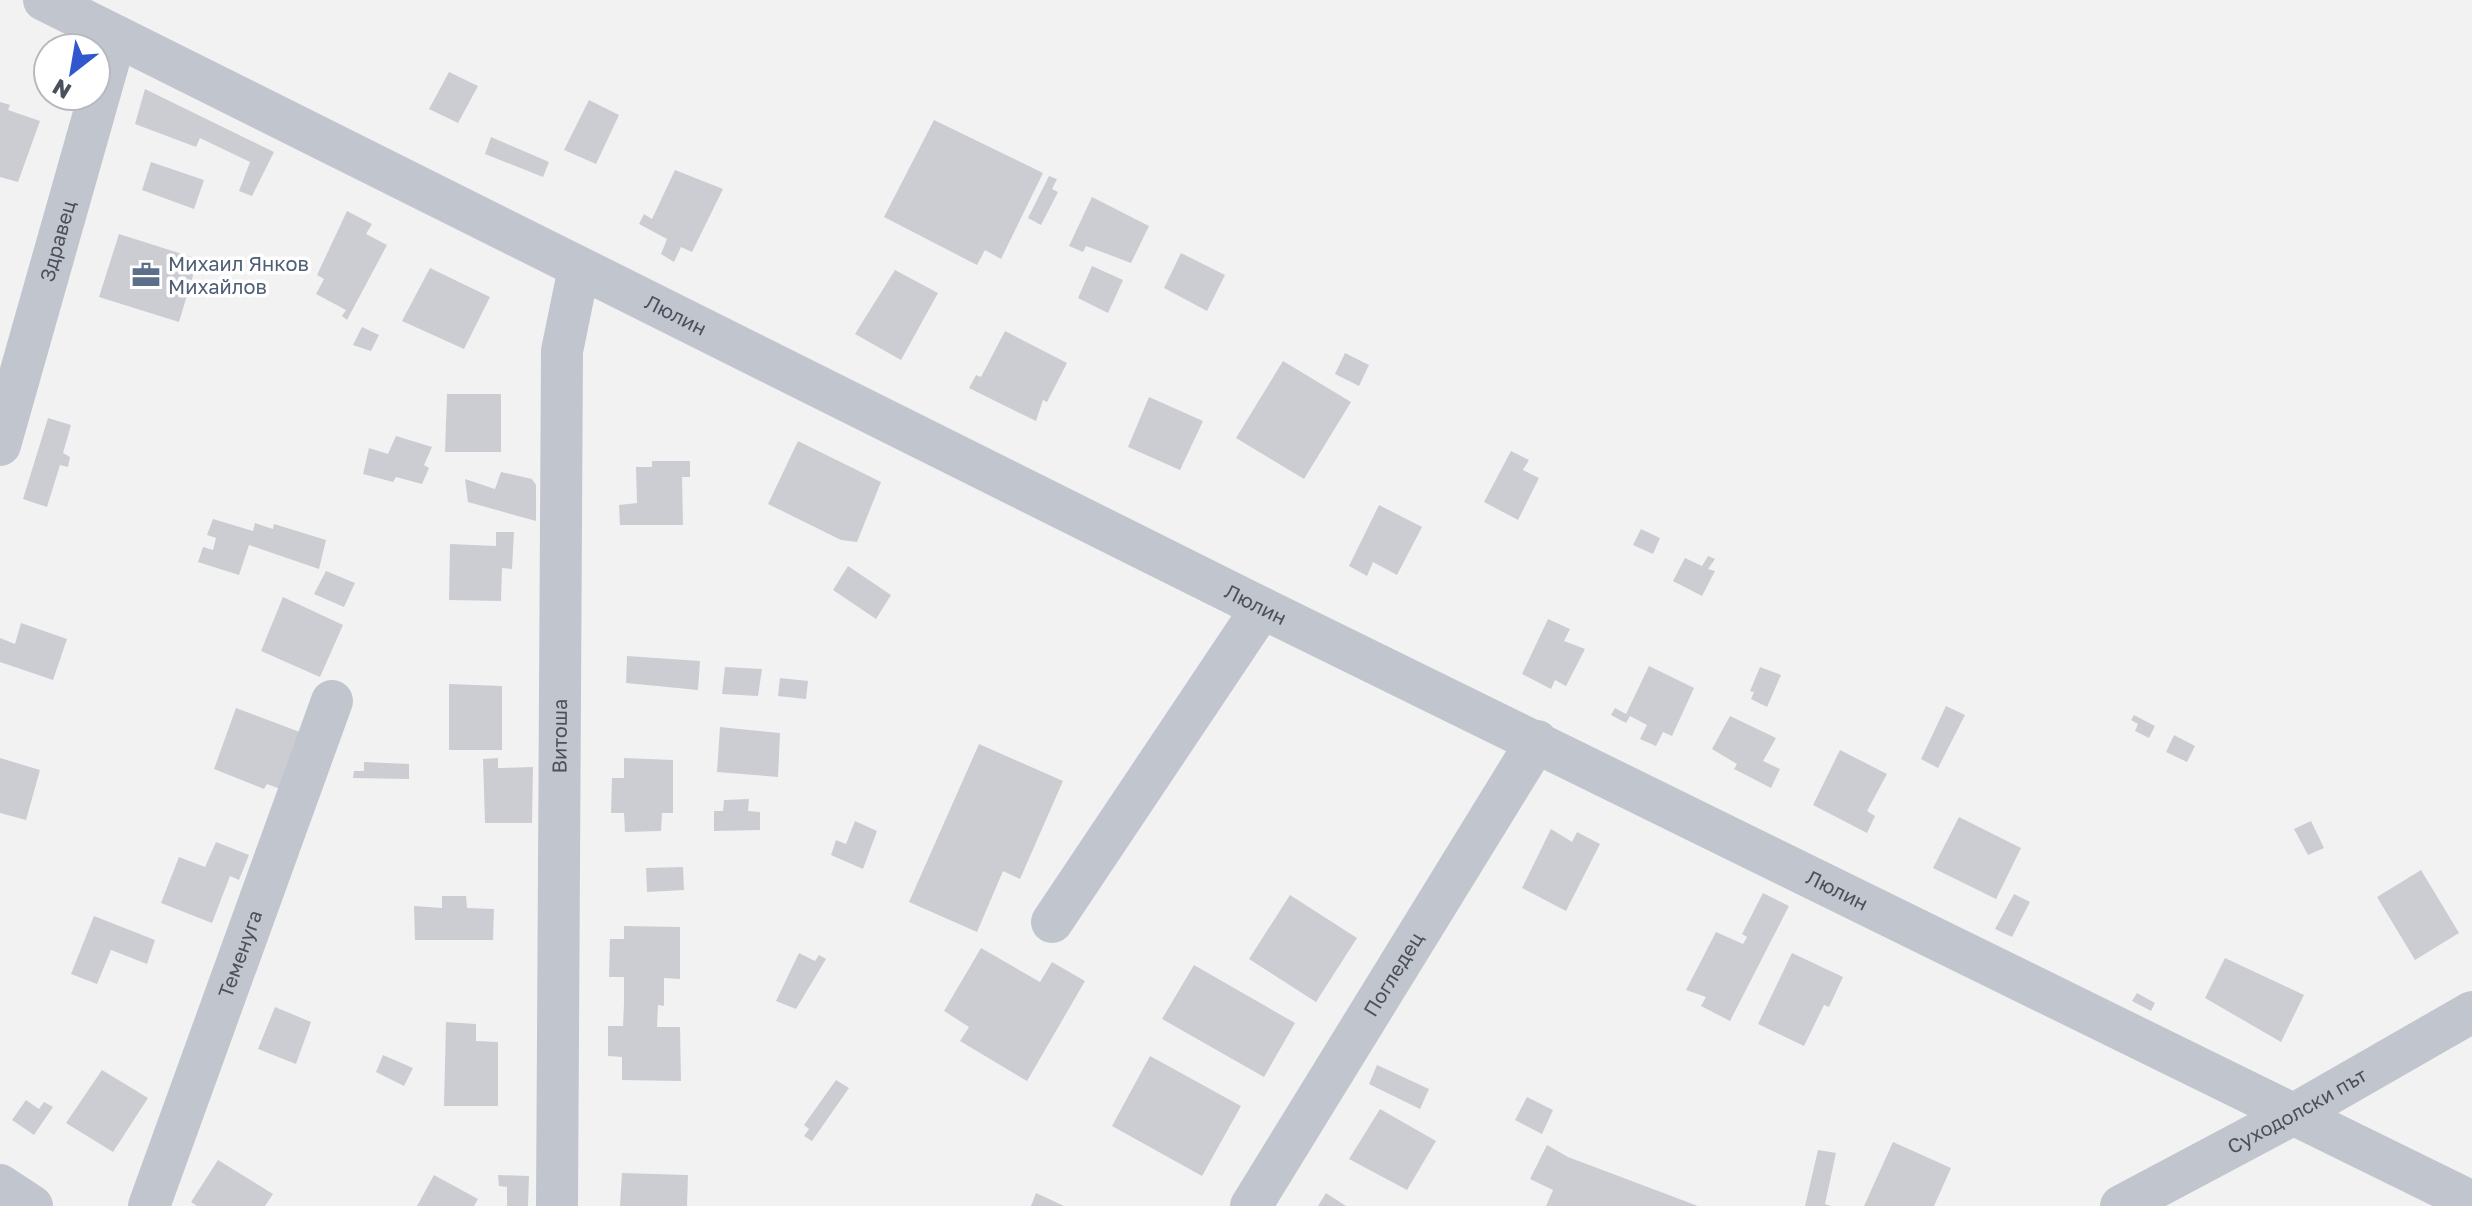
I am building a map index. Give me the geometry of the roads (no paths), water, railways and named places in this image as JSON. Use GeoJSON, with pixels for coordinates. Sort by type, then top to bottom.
{"type":"FeatureCollection","features":[{"type":"Feature","properties":{"kind":"street","name":"Люлин"},"geometry":{"type":"LineString","coordinates":[[44,0],[1262,608],[2472,1202]]}},
{"type":"Feature","properties":{"kind":"street","name":"Здравец"},"geometry":{"type":"LineString","coordinates":[[0,445],[116,36]]}},
{"type":"Feature","properties":{"kind":"street","name":"Витоша"},"geometry":{"type":"LineString","coordinates":[[557,1206],[562,351],[579,268]]}},
{"type":"Feature","properties":{"kind":"street"},"geometry":{"type":"LineString","coordinates":[[1052,922],[1262,608]]}},
{"type":"Feature","properties":{"kind":"street","name":"Теменуга"},"geometry":{"type":"LineString","coordinates":[[149,1206],[332,701]]}},
{"type":"Feature","properties":{"kind":"street","name":"Погледец"},"geometry":{"type":"LineString","coordinates":[[1251,1206],[1537,741]]}},
{"type":"Feature","properties":{"kind":"street","name":"Суходолски път"},"geometry":{"type":"LineString","coordinates":[[2121,1206],[2296,1113],[2472,1012]]}},
{"type":"Feature","properties":{"kind":"street"},"geometry":{"type":"LineString","coordinates":[[0,1185],[32,1206]]}},
{"type":"Feature","properties":{"kind":"place","name":"Михаил Янков Михайлов"},"geometry":{"type":"Point","coordinates":[146,275]}}]}
